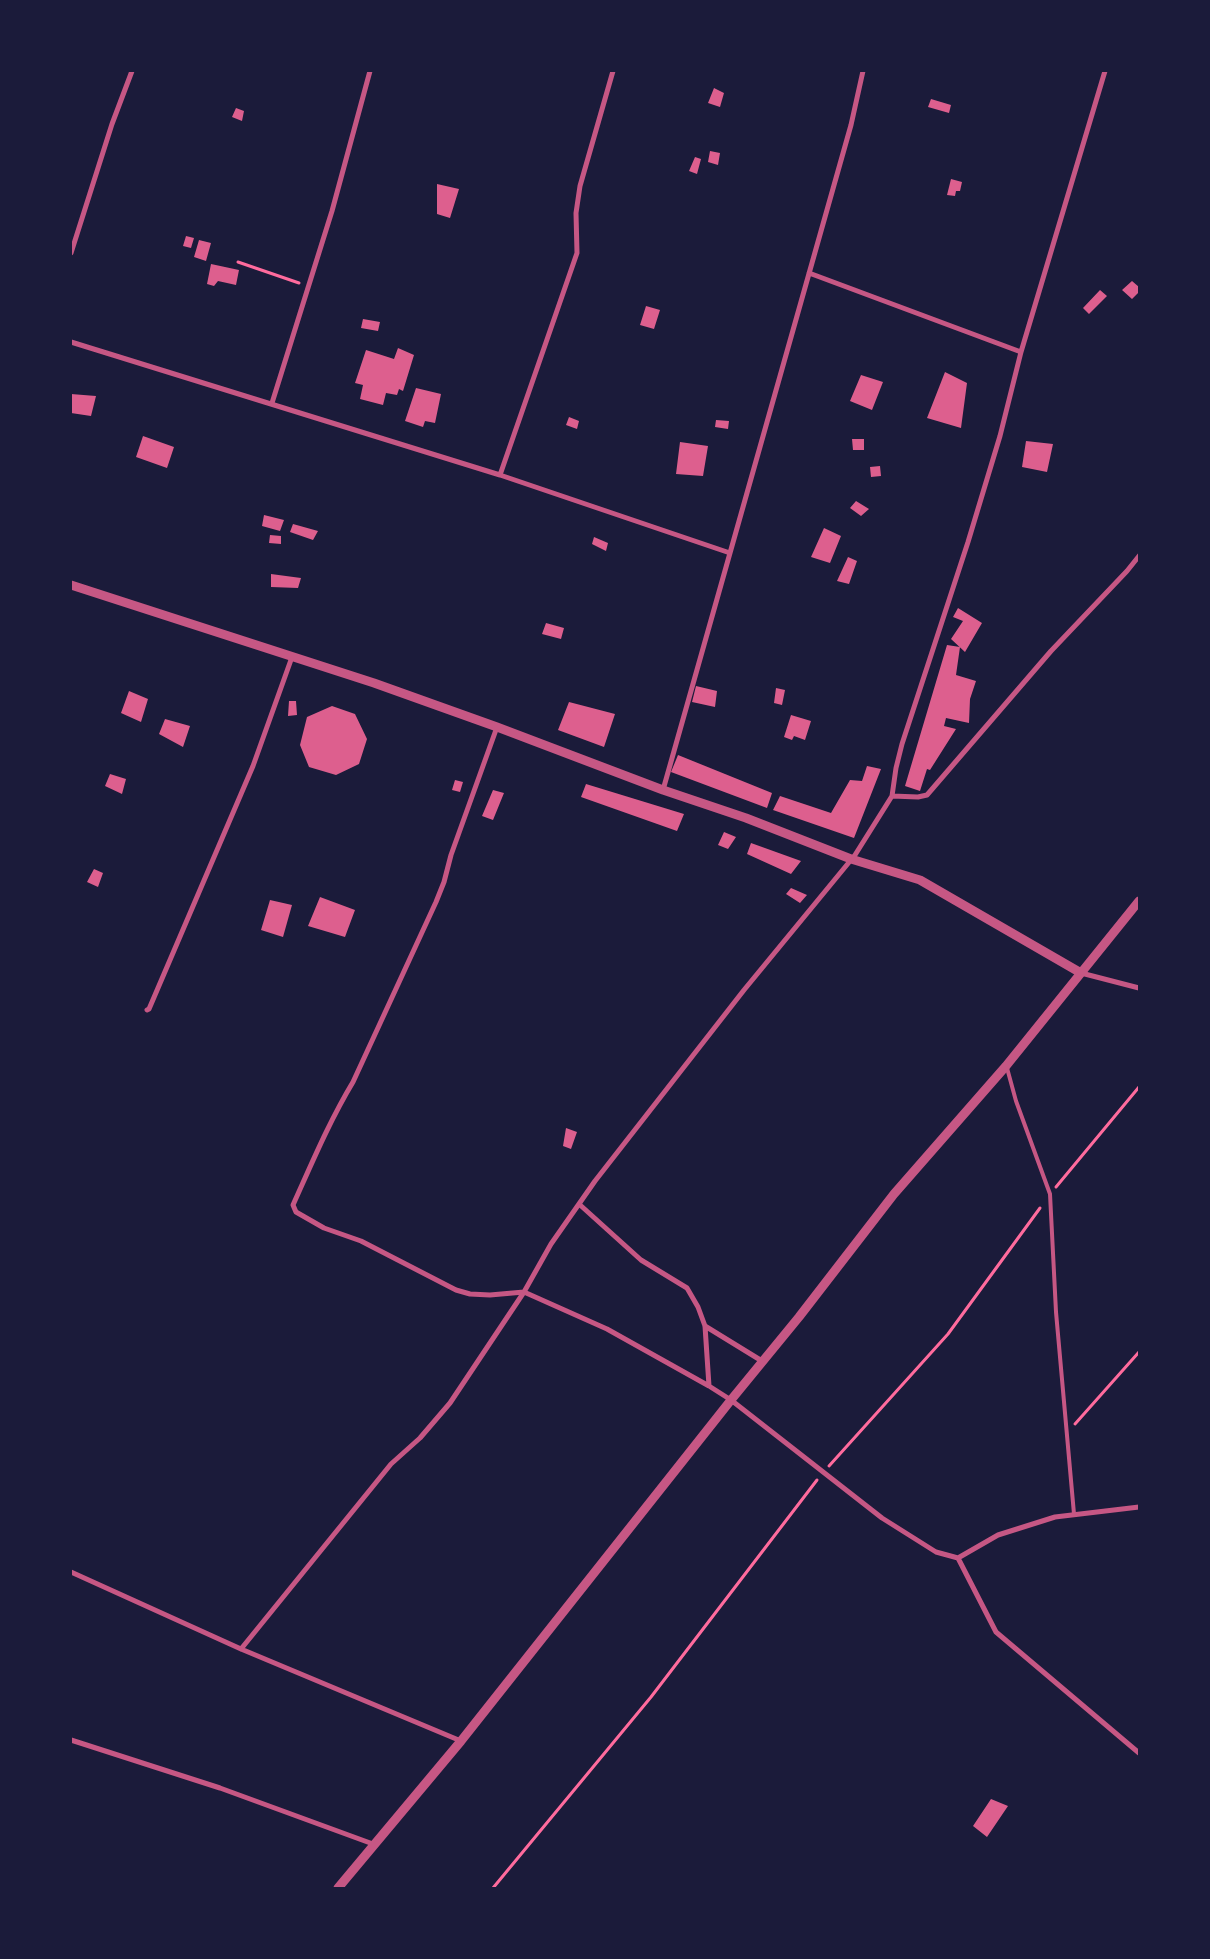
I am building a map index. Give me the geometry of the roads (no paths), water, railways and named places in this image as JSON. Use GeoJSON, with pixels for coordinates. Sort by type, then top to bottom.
{"type":"FeatureCollection","features":[{"type":"Feature","properties":{"kind":"street"},"geometry":{"type":"LineString","coordinates":[[71,253],[112,124],[132,71]]}},
{"type":"Feature","properties":{"kind":"street"},"geometry":{"type":"LineString","coordinates":[[272,403],[310,285],[370,71]]}},
{"type":"Feature","properties":{"kind":"street"},"geometry":{"type":"LineString","coordinates":[[500,475],[577,253],[576,214],[580,186],[613,71]]}},
{"type":"Feature","properties":{"kind":"street"},"geometry":{"type":"LineString","coordinates":[[663,790],[851,125],[863,71]]}},
{"type":"Feature","properties":{"kind":"street"},"geometry":{"type":"LineString","coordinates":[[241,1648],[392,1464],[420,1438],[450,1403],[524,1292],[551,1244],[595,1181],[744,990],[851,859],[892,796],[902,744],[968,542],[1000,436],[1021,352],[1105,71]]}},
{"type":"Feature","properties":{"kind":"street"},"geometry":{"type":"LineString","coordinates":[[809,273],[1021,352]]}},
{"type":"Feature","properties":{"kind":"street"},"geometry":{"type":"LineString","coordinates":[[71,342],[500,475],[730,553]]}},
{"type":"Feature","properties":{"kind":"street"},"geometry":{"type":"LineString","coordinates":[[892,796],[918,797],[926,795],[1051,651],[1139,556]]}},
{"type":"Feature","properties":{"kind":"street"},"geometry":{"type":"LineString","coordinates":[[71,585],[374,683],[497,726],[663,790],[746,818],[851,859],[920,880],[1081,973],[1139,988]]}},
{"type":"Feature","properties":{"kind":"street"},"geometry":{"type":"LineString","coordinates":[[146,1010],[149,1009],[250,774],[292,657]]}},
{"type":"Feature","properties":{"kind":"street"},"geometry":{"type":"LineString","coordinates":[[497,726],[436,902],[353,1082],[315,1154],[293,1205],[296,1212],[318,1225],[361,1241],[456,1290],[470,1294],[490,1295],[524,1292],[607,1329],[731,1400],[882,1518],[936,1552],[958,1558],[998,1535],[1055,1517],[1139,1507]]}},
{"type":"Feature","properties":{"kind":"street"},"geometry":{"type":"LineString","coordinates":[[338,1888],[461,1741],[894,1194],[1006,1066],[1139,901]]}},
{"type":"Feature","properties":{"kind":"street"},"geometry":{"type":"LineString","coordinates":[[579,1204],[641,1260],[687,1288],[698,1307],[705,1326],[709,1386]]}},
{"type":"Feature","properties":{"kind":"street"},"geometry":{"type":"LineString","coordinates":[[705,1326],[762,1361]]}},
{"type":"Feature","properties":{"kind":"street"},"geometry":{"type":"LineString","coordinates":[[958,1558],[996,1632],[1139,1753]]}},
{"type":"Feature","properties":{"kind":"street"},"geometry":{"type":"LineString","coordinates":[[71,1572],[241,1648],[461,1741]]}},
{"type":"Feature","properties":{"kind":"street"},"geometry":{"type":"LineString","coordinates":[[71,1740],[220,1788],[373,1844]]}},
{"type":"Feature","properties":{"kind":"lane"},"geometry":{"type":"LineString","coordinates":[[1006,1066],[1016,1101],[1050,1194],[1056,1312],[1074,1514]]}}]}
